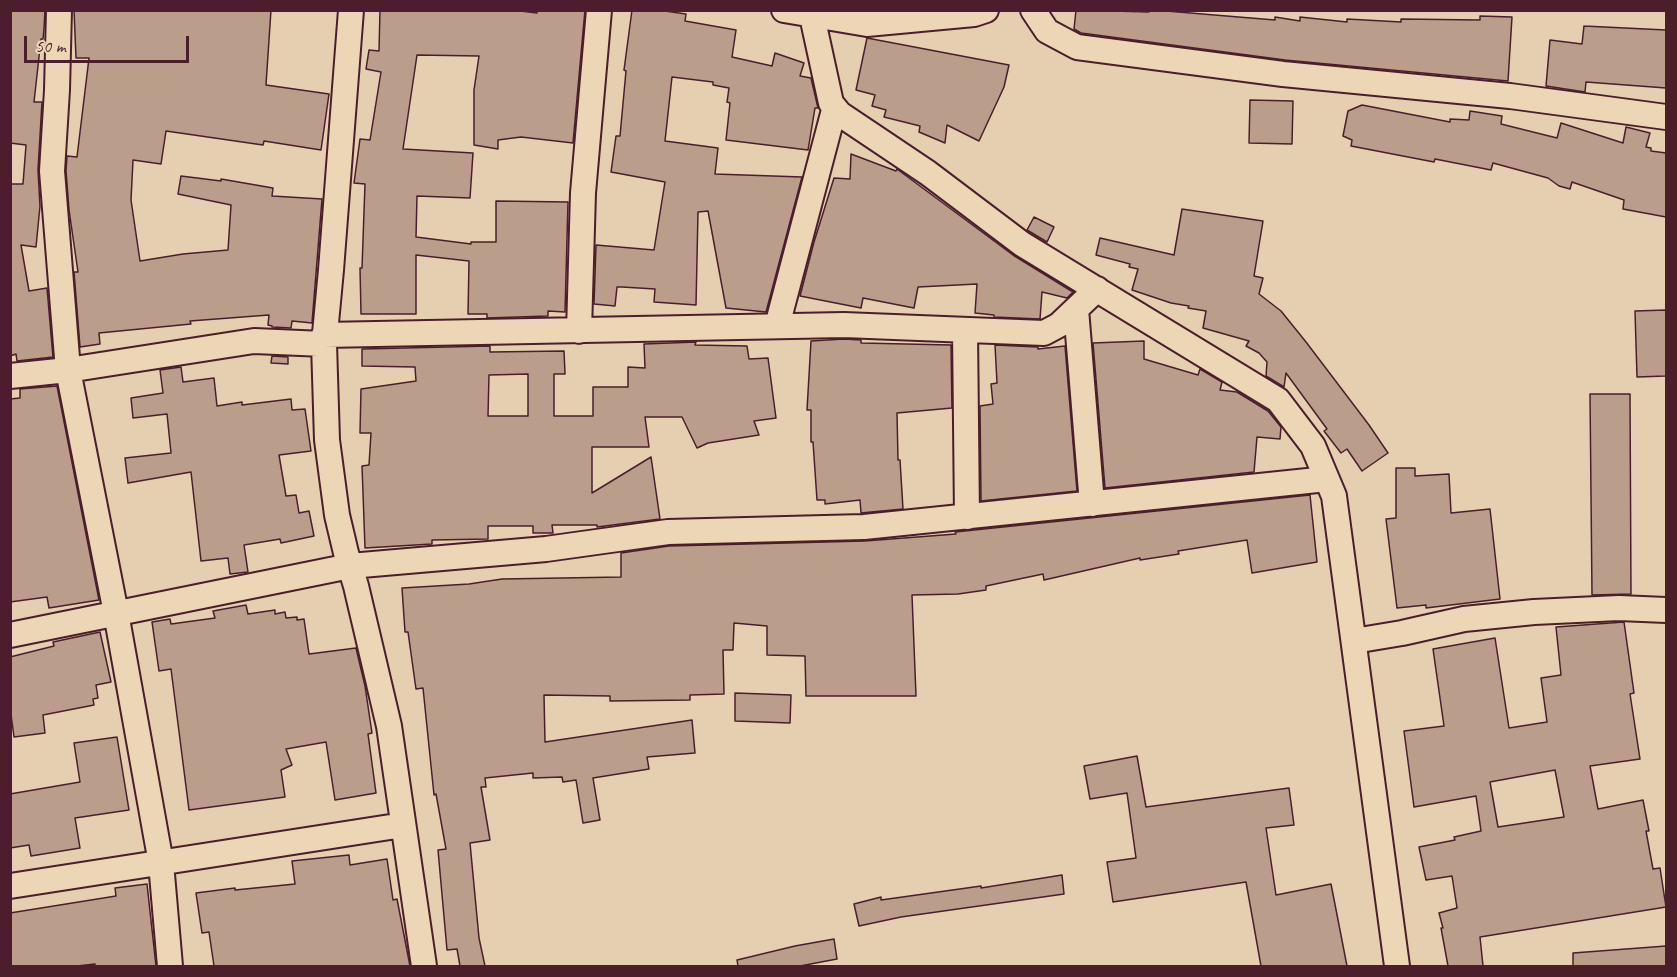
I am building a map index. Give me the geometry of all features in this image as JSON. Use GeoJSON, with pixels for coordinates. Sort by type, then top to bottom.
{"type":"FeatureCollection","features":[{"type":"Feature","properties":{"kind":"street"},"geometry":{"type":"LineString","coordinates":[[59,10],[52,171],[68,370],[116,613],[161,863],[170,966]]}},
{"type":"Feature","properties":{"kind":"street"},"geometry":{"type":"LineString","coordinates":[[351,10],[324,339],[327,440],[337,515],[389,726],[424,966]]}},
{"type":"Feature","properties":{"kind":"street"},"geometry":{"type":"LineString","coordinates":[[579,331],[583,193],[599,10]]}},
{"type":"Feature","properties":{"kind":"street"},"geometry":{"type":"LineString","coordinates":[[784,10],[867,24],[974,14],[986,10]]}},
{"type":"Feature","properties":{"kind":"street"},"geometry":{"type":"LineString","coordinates":[[1039,11],[1047,31],[1077,48],[1283,74],[1510,96],[1666,117]]}},
{"type":"Feature","properties":{"kind":"street"},"geometry":{"type":"LineString","coordinates":[[812,16],[834,110],[928,173],[1022,244],[1278,400],[1313,446],[1334,496],[1397,966]]}},
{"type":"Feature","properties":{"kind":"street"},"geometry":{"type":"LineString","coordinates":[[777,326],[834,110]]}},
{"type":"Feature","properties":{"kind":"street"},"geometry":{"type":"LineString","coordinates":[[10,376],[68,370],[254,341],[844,325],[1044,333],[1059,325],[1097,289]]}},
{"type":"Feature","properties":{"kind":"street"},"geometry":{"type":"LineString","coordinates":[[1076,309],[1092,504]]}},
{"type":"Feature","properties":{"kind":"street"},"geometry":{"type":"LineString","coordinates":[[965,330],[967,517]]}},
{"type":"Feature","properties":{"kind":"street"},"geometry":{"type":"LineString","coordinates":[[10,635],[350,566],[546,549],[668,532],[864,527],[1327,479]]}},
{"type":"Feature","properties":{"kind":"street"},"geometry":{"type":"LineString","coordinates":[[1354,641],[1464,620],[1534,612],[1619,608],[1666,610]]}},
{"type":"Feature","properties":{"kind":"street"},"geometry":{"type":"LineString","coordinates":[[10,886],[403,825]]}},
{"type":"Feature","properties":{"kind":"building"},"geometry":{"type":"Polygon","coordinates":[[[10,10],[45,10],[34,102],[42,102],[38,170],[40,206],[36,247],[21,245],[29,291],[47,288],[53,357],[17,361],[16,354],[10,356],[10,184],[23,184],[26,145],[10,143],[10,10]]]}},
{"type":"Feature","properties":{"kind":"building"},"geometry":{"type":"Polygon","coordinates":[[[74,10],[271,10],[266,85],[329,94],[321,150],[264,141],[263,145],[166,131],[161,164],[133,160],[131,200],[140,261],[228,250],[231,205],[178,194],[181,176],[221,181],[221,179],[273,188],[272,196],[322,199],[312,323],[292,321],[291,328],[272,327],[268,325],[269,315],[190,321],[191,324],[99,333],[100,344],[80,347],[74,272],[78,272],[66,171],[67,156],[77,157],[89,58],[76,58],[74,10]]]}},
{"type":"Feature","properties":{"kind":"building"},"geometry":{"type":"Polygon","coordinates":[[[380,10],[512,10],[537,13],[537,10],[585,10],[573,143],[521,137],[498,140],[498,149],[474,145],[474,90],[479,56],[417,55],[403,149],[473,153],[470,198],[417,196],[416,237],[471,244],[471,242],[496,242],[496,201],[568,202],[565,312],[548,311],[548,316],[487,318],[487,314],[468,314],[469,261],[416,255],[416,314],[361,314],[360,268],[362,268],[365,184],[354,183],[360,139],[370,140],[381,72],[366,69],[369,50],[379,51],[380,10]]]}},
{"type":"Feature","properties":{"kind":"building"},"geometry":{"type":"Polygon","coordinates":[[[632,10],[658,10],[686,14],[685,21],[736,30],[732,57],[772,66],[775,53],[804,63],[800,76],[811,78],[818,108],[815,108],[808,150],[726,140],[730,103],[727,102],[729,88],[713,85],[713,82],[672,77],[665,141],[718,148],[715,174],[802,177],[766,312],[726,308],[708,211],[698,212],[696,305],[654,302],[655,289],[622,287],[617,287],[615,306],[594,304],[596,245],[654,250],[665,182],[611,172],[616,136],[620,136],[626,71],[624,70],[632,10]]]}},
{"type":"Feature","properties":{"kind":"building"},"geometry":{"type":"Polygon","coordinates":[[[1076,10],[1149,12],[1149,10],[1154,10],[1275,20],[1275,17],[1300,21],[1300,17],[1347,22],[1347,19],[1401,22],[1401,19],[1480,20],[1480,16],[1512,17],[1508,81],[1285,60],[1081,33],[1074,29],[1076,10]]]}},
{"type":"Feature","properties":{"kind":"building"},"geometry":{"type":"Polygon","coordinates":[[[1584,26],[1666,30],[1666,88],[1586,82],[1585,92],[1546,86],[1550,40],[1582,44],[1584,26]]]}},
{"type":"Feature","properties":{"kind":"building"},"geometry":{"type":"Polygon","coordinates":[[[867,38],[1009,65],[1004,87],[979,141],[947,125],[945,143],[919,132],[920,126],[884,117],[886,110],[872,106],[875,95],[856,90],[867,38]]]}},
{"type":"Feature","properties":{"kind":"building"},"geometry":{"type":"Polygon","coordinates":[[[1250,100],[1293,101],[1292,144],[1249,143],[1250,100]]]}},
{"type":"Feature","properties":{"kind":"building"},"geometry":{"type":"Polygon","coordinates":[[[1362,105],[1450,122],[1450,119],[1469,120],[1470,111],[1502,116],[1501,124],[1557,138],[1561,123],[1623,143],[1626,127],[1650,133],[1646,147],[1651,148],[1651,151],[1666,153],[1666,217],[1623,209],[1624,200],[1572,182],[1570,189],[1559,186],[1548,178],[1493,163],[1491,170],[1351,146],[1352,140],[1343,136],[1348,111],[1362,105]]]}},
{"type":"Feature","properties":{"kind":"building"},"geometry":{"type":"Polygon","coordinates":[[[851,154],[896,171],[897,169],[1013,255],[1073,292],[1067,298],[1042,292],[1040,319],[994,317],[994,315],[975,313],[977,284],[918,287],[914,308],[863,298],[861,308],[800,296],[834,178],[850,179],[851,154]]]}},
{"type":"Feature","properties":{"kind":"building"},"geometry":{"type":"Polygon","coordinates":[[[1182,209],[1263,221],[1254,276],[1263,278],[1259,294],[1281,311],[1388,453],[1362,471],[1347,449],[1341,453],[1324,431],[1327,429],[1286,373],[1284,387],[1266,376],[1267,362],[1259,353],[1246,346],[1249,341],[1203,328],[1206,311],[1188,308],[1189,306],[1171,303],[1132,290],[1138,269],[1129,267],[1130,264],[1096,255],[1100,238],[1174,255],[1182,209]]]}},
{"type":"Feature","properties":{"kind":"building"},"geometry":{"type":"Polygon","coordinates":[[[1034,217],[1054,227],[1047,242],[1027,230],[1034,217]]]}},
{"type":"Feature","properties":{"kind":"building"},"geometry":{"type":"Polygon","coordinates":[[[1666,310],[1666,376],[1637,377],[1635,311],[1666,310]]]}},
{"type":"Feature","properties":{"kind":"building"},"geometry":{"type":"Polygon","coordinates":[[[861,340],[861,343],[951,345],[952,408],[897,413],[898,460],[900,460],[903,509],[861,513],[860,500],[825,504],[825,500],[817,500],[813,442],[811,442],[811,410],[807,410],[811,341],[861,340]]]}},
{"type":"Feature","properties":{"kind":"building"},"geometry":{"type":"Polygon","coordinates":[[[1144,341],[1144,359],[1198,375],[1200,369],[1222,382],[1220,390],[1237,392],[1268,411],[1281,427],[1280,439],[1257,437],[1254,472],[1105,488],[1093,343],[1144,341]]]}},
{"type":"Feature","properties":{"kind":"building"},"geometry":{"type":"Polygon","coordinates":[[[696,342],[695,345],[747,346],[749,359],[768,358],[776,418],[754,421],[759,435],[708,443],[697,448],[682,417],[645,417],[649,447],[592,447],[592,493],[651,457],[660,519],[597,527],[597,525],[552,525],[553,533],[533,533],[533,526],[488,526],[488,539],[432,540],[432,544],[365,548],[362,466],[369,465],[371,433],[360,433],[361,389],[416,381],[415,367],[362,366],[362,349],[490,346],[490,352],[564,351],[565,374],[554,374],[554,416],[593,416],[593,387],[628,387],[628,367],[645,368],[644,344],[696,342]],[[528,374],[489,375],[488,416],[528,416],[528,374]]]}},
{"type":"Feature","properties":{"kind":"building"},"geometry":{"type":"Polygon","coordinates":[[[995,345],[1038,347],[1038,349],[1065,346],[1077,491],[981,501],[980,406],[993,404],[991,384],[997,383],[995,345]]]}},
{"type":"Feature","properties":{"kind":"building"},"geometry":{"type":"Polygon","coordinates":[[[272,356],[288,357],[288,364],[271,363],[272,356]]]}},
{"type":"Feature","properties":{"kind":"building"},"geometry":{"type":"Polygon","coordinates":[[[181,367],[183,382],[214,378],[217,406],[291,399],[292,410],[305,409],[311,451],[279,455],[286,496],[296,495],[299,513],[309,511],[314,536],[281,543],[280,539],[244,545],[248,572],[230,574],[228,558],[201,561],[191,472],[128,483],[125,458],[171,453],[167,414],[133,418],[131,398],[163,393],[160,370],[181,367]]]}},
{"type":"Feature","properties":{"kind":"building"},"geometry":{"type":"Polygon","coordinates":[[[57,386],[99,600],[49,608],[47,597],[10,602],[10,399],[20,398],[20,389],[57,386]]]}},
{"type":"Feature","properties":{"kind":"building"},"geometry":{"type":"Polygon","coordinates":[[[1590,394],[1630,394],[1631,594],[1592,595],[1590,394]]]}},
{"type":"Feature","properties":{"kind":"building"},"geometry":{"type":"Polygon","coordinates":[[[1396,468],[1415,468],[1415,476],[1449,474],[1451,513],[1490,509],[1500,599],[1426,608],[1426,605],[1397,608],[1386,519],[1396,518],[1396,468]]]}},
{"type":"Feature","properties":{"kind":"building"},"geometry":{"type":"Polygon","coordinates":[[[1310,495],[1317,562],[1252,573],[1247,540],[1178,551],[1179,554],[1140,560],[1140,558],[1044,580],[1043,574],[986,586],[986,590],[958,594],[912,595],[916,696],[806,696],[805,656],[767,655],[767,626],[734,623],[733,650],[723,650],[724,694],[690,695],[690,700],[610,701],[610,696],[544,695],[545,742],[692,720],[695,753],[647,757],[649,769],[593,778],[600,820],[583,823],[576,780],[563,782],[562,777],[533,778],[533,773],[485,778],[486,787],[481,787],[490,840],[470,843],[479,938],[485,966],[460,966],[457,949],[447,950],[438,850],[446,849],[436,794],[434,795],[423,688],[416,689],[408,632],[405,632],[402,588],[469,584],[502,579],[621,577],[621,553],[669,546],[865,541],[956,534],[955,532],[1310,495]]]}},
{"type":"Feature","properties":{"kind":"building"},"geometry":{"type":"Polygon","coordinates":[[[246,605],[248,614],[275,610],[275,614],[285,612],[286,618],[304,619],[309,654],[356,648],[365,686],[372,733],[368,734],[376,793],[335,800],[326,742],[286,749],[292,765],[281,770],[285,797],[189,810],[171,669],[159,671],[152,622],[170,619],[171,624],[215,618],[213,611],[246,605]]]}},
{"type":"Feature","properties":{"kind":"building"},"geometry":{"type":"Polygon","coordinates":[[[1624,622],[1634,693],[1630,694],[1640,759],[1590,766],[1598,809],[1643,800],[1653,869],[1660,868],[1666,907],[1480,937],[1483,966],[1448,966],[1439,913],[1457,908],[1452,876],[1426,880],[1419,847],[1455,840],[1454,837],[1481,831],[1476,796],[1414,807],[1404,731],[1444,726],[1433,649],[1495,638],[1509,728],[1547,722],[1541,678],[1561,675],[1556,627],[1624,622]],[[1555,770],[1490,782],[1498,827],[1564,817],[1555,770]]]}},
{"type":"Feature","properties":{"kind":"building"},"geometry":{"type":"Polygon","coordinates":[[[100,632],[111,682],[96,685],[98,698],[93,699],[94,705],[43,715],[45,733],[14,737],[10,707],[10,657],[54,646],[53,642],[100,632]]]}},
{"type":"Feature","properties":{"kind":"building"},"geometry":{"type":"Polygon","coordinates":[[[735,693],[791,695],[790,723],[735,721],[735,693]]]}},
{"type":"Feature","properties":{"kind":"building"},"geometry":{"type":"Polygon","coordinates":[[[117,737],[129,810],[75,818],[80,848],[31,856],[29,845],[10,848],[10,794],[80,782],[74,743],[117,737]]]}},
{"type":"Feature","properties":{"kind":"building"},"geometry":{"type":"Polygon","coordinates":[[[1137,756],[1146,807],[1289,788],[1294,825],[1266,828],[1276,895],[1331,884],[1347,966],[1261,966],[1246,882],[1113,902],[1107,862],[1136,858],[1127,793],[1090,799],[1084,766],[1137,756]]]}},
{"type":"Feature","properties":{"kind":"building"},"geometry":{"type":"Polygon","coordinates":[[[349,855],[350,865],[387,859],[393,900],[397,899],[410,966],[214,966],[209,932],[202,933],[196,893],[295,884],[292,861],[349,855]]]}},
{"type":"Feature","properties":{"kind":"building"},"geometry":{"type":"Polygon","coordinates":[[[1062,875],[1064,894],[901,917],[859,926],[854,904],[881,897],[881,900],[981,886],[981,888],[1062,875]]]}},
{"type":"Feature","properties":{"kind":"building"},"geometry":{"type":"Polygon","coordinates":[[[147,884],[156,966],[95,966],[95,964],[10,966],[10,913],[116,896],[115,888],[147,884]]]}},
{"type":"Feature","properties":{"kind":"building"},"geometry":{"type":"Polygon","coordinates":[[[834,939],[837,959],[800,966],[738,966],[737,960],[834,939]]]}},
{"type":"Feature","properties":{"kind":"building"},"geometry":{"type":"Polygon","coordinates":[[[1666,946],[1666,966],[1573,966],[1573,953],[1666,946]]]}}]}
